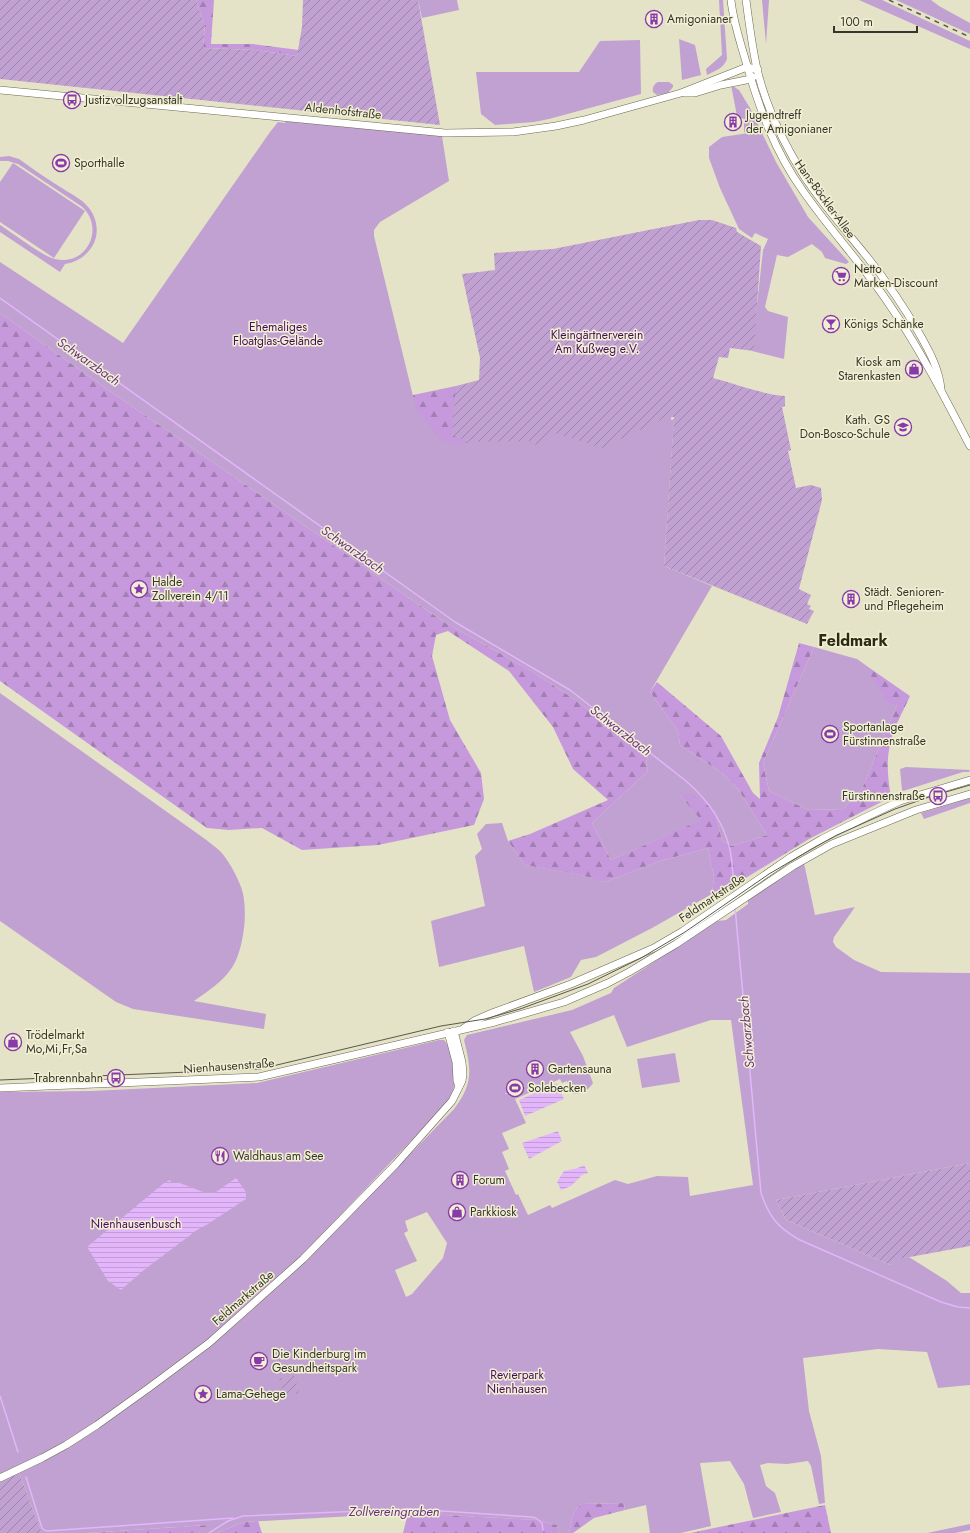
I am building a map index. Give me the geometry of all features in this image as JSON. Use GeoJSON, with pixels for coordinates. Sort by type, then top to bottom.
{"type":"FeatureCollection","features":[{"type":"Feature","properties":{"kind":"street","name":"Hans-Böckler-Allee"},"geometry":{"type":"LineString","coordinates":[[731,0],[747,67],[761,111],[776,148],[803,191],[890,305],[941,391],[970,446]]}},
{"type":"Feature","properties":{"kind":"street","name":"Hans-Böckler-Allee"},"geometry":{"type":"LineString","coordinates":[[746,0],[758,70],[769,106],[787,147],[806,178],[833,216],[900,301],[932,358],[940,378],[941,391]]}},
{"type":"Feature","properties":{"kind":"street"},"geometry":{"type":"LineString","coordinates":[[747,67],[758,70],[751,79]]}},
{"type":"Feature","properties":{"kind":"street","name":"Aldenhofstraße"},"geometry":{"type":"LineString","coordinates":[[0,90],[438,132],[520,132],[584,120],[680,93],[747,67]]}},
{"type":"Feature","properties":{"kind":"street","name":"Aldenhofstraße"},"geometry":{"type":"LineString","coordinates":[[680,93],[695,93],[721,85],[751,79]]}},
{"type":"Feature","properties":{"kind":"street"},"geometry":{"type":"LineString","coordinates":[[924,362],[932,358]]}},
{"type":"Feature","properties":{"kind":"street","name":"Feldmarkstraße"},"geometry":{"type":"LineString","coordinates":[[464,1028],[474,1021],[571,984],[643,954],[677,934],[791,858],[822,839],[866,817],[900,801],[970,780]]}},
{"type":"Feature","properties":{"kind":"street","name":"Feldmarkstraße"},"geometry":{"type":"LineString","coordinates":[[0,1478],[42,1458],[97,1425],[150,1387],[209,1343],[303,1260],[448,1108],[462,1081],[463,1068],[451,1032],[494,1022],[564,1002],[608,983],[676,944],[740,900],[810,856],[843,838],[916,810],[970,794]]}},
{"type":"Feature","properties":{"kind":"street","name":"Nienhausenstraße"},"geometry":{"type":"LineString","coordinates":[[0,1088],[259,1077],[451,1032]]}},
{"type":"Feature","properties":{"kind":"green space"},"geometry":{"type":"Polygon","coordinates":[[[0,0],[196,0],[205,26],[203,48],[256,50],[297,56],[302,27],[303,0],[418,0],[440,125],[0,79],[0,0]]]}},
{"type":"Feature","properties":{"kind":"green space"},"geometry":{"type":"Polygon","coordinates":[[[196,0],[214,0],[211,44],[253,44],[299,50],[297,56],[256,50],[203,48],[205,26],[196,0]]]}},
{"type":"Feature","properties":{"kind":"green space"},"geometry":{"type":"Polygon","coordinates":[[[418,0],[457,0],[459,10],[422,18],[418,0]]]}},
{"type":"Feature","properties":{"kind":"green space"},"geometry":{"type":"Polygon","coordinates":[[[719,0],[723,0],[727,59],[726,62],[716,71],[707,75],[706,69],[722,55],[719,0]]]}},
{"type":"Feature","properties":{"kind":"green space"},"geometry":{"type":"Polygon","coordinates":[[[762,0],[769,0],[766,44],[762,0]]]}},
{"type":"Feature","properties":{"kind":"green space"},"geometry":{"type":"Polygon","coordinates":[[[859,0],[882,0],[970,41],[970,49],[859,0]]]}},
{"type":"Feature","properties":{"kind":"green space"},"geometry":{"type":"Polygon","coordinates":[[[896,0],[931,0],[970,23],[970,34],[896,0]]]}},
{"type":"Feature","properties":{"kind":"green space"},"geometry":{"type":"Polygon","coordinates":[[[679,39],[695,45],[701,75],[682,80],[679,39]]]}},
{"type":"Feature","properties":{"kind":"green space"},"geometry":{"type":"Polygon","coordinates":[[[640,40],[641,94],[534,122],[495,125],[481,114],[476,72],[579,72],[600,41],[640,40]]]}},
{"type":"Feature","properties":{"kind":"green space"},"geometry":{"type":"Polygon","coordinates":[[[658,82],[669,82],[673,85],[673,87],[668,93],[657,95],[653,92],[653,89],[654,85],[658,82]]]}},
{"type":"Feature","properties":{"kind":"green space"},"geometry":{"type":"Polygon","coordinates":[[[731,85],[739,90],[750,108],[776,162],[808,217],[849,262],[846,264],[825,258],[822,252],[812,244],[788,257],[777,255],[765,307],[768,311],[788,317],[784,359],[752,351],[763,250],[768,239],[755,233],[752,238],[739,229],[720,188],[709,158],[709,147],[722,137],[749,133],[744,132],[744,119],[737,116],[731,85]]]}},
{"type":"Feature","properties":{"kind":"green space","name":"Ehemaliges Floatglas-Gelände"},"geometry":{"type":"Polygon","coordinates":[[[286,121],[442,136],[449,181],[380,222],[374,230],[374,236],[413,396],[457,387],[672,410],[671,420],[674,419],[664,566],[712,586],[650,692],[678,731],[680,745],[722,773],[738,789],[767,835],[732,846],[722,841],[715,811],[680,795],[702,820],[611,860],[592,823],[648,771],[646,762],[648,757],[580,703],[533,672],[444,622],[94,380],[0,313],[0,262],[123,343],[270,132],[278,122],[285,123],[286,121]]]}},
{"type":"Feature","properties":{"kind":"green space"},"geometry":{"type":"Polygon","coordinates":[[[9,156],[19,159],[47,179],[78,198],[87,205],[94,216],[97,230],[96,239],[92,247],[82,257],[74,262],[65,264],[60,272],[0,232],[0,225],[43,254],[55,259],[66,260],[76,257],[84,251],[92,234],[92,224],[88,215],[81,206],[18,164],[8,161],[0,161],[0,157],[9,156]]]}},
{"type":"Feature","properties":{"kind":"green space"},"geometry":{"type":"Polygon","coordinates":[[[13,163],[85,211],[54,258],[0,222],[0,182],[13,163]]]}},
{"type":"Feature","properties":{"kind":"green space","name":"Kleingärtnerverein Am Kußweg e.V."},"geometry":{"type":"Polygon","coordinates":[[[699,220],[712,220],[736,228],[737,232],[761,246],[754,351],[730,348],[728,358],[719,357],[713,378],[758,391],[785,396],[785,406],[782,407],[791,450],[788,451],[796,488],[811,485],[821,488],[822,500],[799,589],[811,595],[807,604],[811,606],[809,609],[814,611],[807,624],[664,566],[674,417],[667,417],[602,448],[552,432],[538,447],[532,441],[470,442],[452,435],[456,386],[479,380],[480,358],[462,274],[495,270],[494,253],[553,249],[699,220]]]}},
{"type":"Feature","properties":{"kind":"green space"},"geometry":{"type":"Polygon","coordinates":[[[0,313],[94,380],[444,622],[533,672],[580,703],[648,757],[646,762],[648,771],[592,823],[611,860],[701,820],[680,795],[692,794],[715,811],[722,841],[732,846],[767,835],[738,789],[722,773],[680,745],[678,731],[650,692],[657,682],[721,736],[753,793],[760,799],[759,763],[778,717],[799,643],[814,647],[763,763],[769,791],[808,810],[843,809],[862,789],[897,705],[888,703],[871,676],[871,669],[910,696],[898,720],[891,739],[888,758],[888,771],[891,797],[809,839],[718,895],[712,894],[714,877],[708,848],[660,861],[605,882],[585,876],[525,865],[508,841],[530,834],[608,800],[573,769],[553,727],[509,671],[448,631],[436,635],[432,656],[450,720],[481,773],[484,799],[474,825],[378,845],[302,850],[262,828],[229,830],[207,828],[0,681],[0,313]]]}},
{"type":"Feature","properties":{"kind":"green space"},"geometry":{"type":"Polygon","coordinates":[[[456,386],[452,435],[470,442],[454,445],[440,439],[416,409],[413,395],[456,386]]]}},
{"type":"Feature","properties":{"kind":"green space","name":"Sportanlage Fürstinnenstraße"},"geometry":{"type":"Polygon","coordinates":[[[814,647],[857,659],[871,669],[871,676],[897,705],[862,789],[843,809],[808,810],[769,791],[763,763],[814,647]]]}},
{"type":"Feature","properties":{"kind":"green space"},"geometry":{"type":"Polygon","coordinates":[[[0,693],[205,839],[221,852],[230,864],[241,887],[245,906],[242,941],[235,961],[227,974],[194,1001],[266,1014],[264,1029],[133,1009],[116,1002],[0,921],[0,693]]]}},
{"type":"Feature","properties":{"kind":"green space"},"geometry":{"type":"Polygon","coordinates":[[[906,767],[970,770],[969,772],[963,772],[903,791],[900,769],[906,767]]]}},
{"type":"Feature","properties":{"kind":"green space"},"geometry":{"type":"Polygon","coordinates":[[[970,798],[970,803],[924,819],[921,813],[970,798]]]}},
{"type":"Feature","properties":{"kind":"green space"},"geometry":{"type":"Polygon","coordinates":[[[502,823],[508,841],[525,865],[592,877],[605,882],[660,861],[708,848],[714,877],[712,894],[652,928],[596,957],[581,960],[571,977],[534,992],[524,946],[439,967],[431,921],[485,906],[475,856],[482,849],[477,834],[486,824],[502,823]]]}},
{"type":"Feature","properties":{"kind":"green space"},"geometry":{"type":"Polygon","coordinates":[[[804,863],[815,915],[855,907],[834,937],[833,942],[836,947],[854,960],[881,972],[970,973],[970,1163],[776,1200],[786,1220],[890,1265],[898,1259],[909,1257],[947,1281],[961,1293],[970,1293],[970,1385],[938,1388],[927,1352],[878,1349],[803,1358],[809,1411],[821,1456],[825,1503],[819,1504],[811,1466],[808,1461],[787,1464],[768,1463],[760,1465],[766,1486],[775,1493],[781,1512],[753,1518],[744,1484],[730,1461],[700,1463],[711,1526],[681,1533],[650,1533],[646,1505],[625,1510],[624,1503],[581,1504],[574,1511],[569,1533],[559,1533],[557,1525],[537,1520],[408,1513],[244,1522],[217,1533],[198,1533],[207,1525],[87,1533],[42,1533],[18,1470],[0,1477],[0,1092],[92,1091],[257,1083],[444,1040],[452,1057],[455,1075],[453,1092],[447,1103],[253,1307],[307,1260],[454,1109],[468,1083],[469,1068],[464,1040],[467,1035],[572,1010],[611,993],[614,988],[717,921],[726,920],[748,904],[748,900],[804,863]],[[614,1015],[570,1032],[583,1056],[593,1083],[590,1087],[582,1093],[573,1094],[567,1081],[562,1083],[560,1079],[515,1099],[526,1123],[502,1133],[509,1149],[502,1152],[509,1169],[505,1171],[516,1195],[518,1194],[528,1215],[550,1205],[552,1208],[615,1180],[628,1184],[657,1176],[688,1177],[690,1196],[753,1185],[731,1020],[711,1020],[627,1047],[614,1015]],[[427,1212],[405,1221],[408,1231],[404,1233],[417,1261],[395,1270],[406,1297],[412,1294],[443,1258],[447,1243],[427,1212]]]}},
{"type":"Feature","properties":{"kind":"green space"},"geometry":{"type":"Polygon","coordinates":[[[675,1053],[680,1082],[642,1088],[637,1059],[675,1053]]]}},
{"type":"Feature","properties":{"kind":"green space"},"geometry":{"type":"Polygon","coordinates":[[[970,1163],[970,1246],[899,1259],[890,1265],[786,1220],[776,1200],[970,1163]]]}},
{"type":"Feature","properties":{"kind":"green space"},"geometry":{"type":"Polygon","coordinates":[[[289,1346],[293,1356],[275,1362],[273,1357],[278,1355],[277,1352],[272,1354],[271,1351],[289,1346]]]}},
{"type":"Feature","properties":{"kind":"green space"},"geometry":{"type":"Polygon","coordinates":[[[294,1375],[299,1393],[285,1398],[279,1379],[294,1375]]]}},
{"type":"Feature","properties":{"kind":"green space"},"geometry":{"type":"Polygon","coordinates":[[[18,1470],[42,1533],[0,1533],[0,1478],[18,1470]]]}},
{"type":"Feature","properties":{"kind":"green space"},"geometry":{"type":"Polygon","coordinates":[[[624,1503],[625,1510],[594,1518],[573,1533],[569,1533],[574,1511],[581,1504],[624,1503]]]}},
{"type":"Feature","properties":{"kind":"green space"},"geometry":{"type":"Polygon","coordinates":[[[825,1505],[831,1533],[690,1533],[825,1505]]]}},
{"type":"Feature","properties":{"kind":"green space"},"geometry":{"type":"Polygon","coordinates":[[[408,1513],[537,1520],[557,1525],[559,1533],[403,1533],[408,1513]]]}},
{"type":"Feature","properties":{"kind":"green space"},"geometry":{"type":"Polygon","coordinates":[[[258,1521],[262,1533],[217,1533],[244,1522],[258,1521]]]}},
{"type":"Feature","properties":{"kind":"green space"},"geometry":{"type":"Polygon","coordinates":[[[970,1524],[970,1530],[955,1533],[927,1533],[970,1524]]]}},
{"type":"Feature","properties":{"kind":"green space"},"geometry":{"type":"Polygon","coordinates":[[[208,1525],[198,1533],[87,1533],[208,1525]]]}},
{"type":"Feature","properties":{"kind":"shaded area","name":"Solebecken"},"geometry":{"type":"Polygon","coordinates":[[[513,1081],[519,1083],[521,1089],[514,1095],[505,1094],[505,1092],[513,1081]]]}},
{"type":"Feature","properties":{"kind":"shaded area"},"geometry":{"type":"Polygon","coordinates":[[[557,1083],[564,1099],[525,1116],[519,1100],[557,1083]]]}},
{"type":"Feature","properties":{"kind":"shaded area"},"geometry":{"type":"Polygon","coordinates":[[[558,1131],[562,1141],[529,1159],[522,1143],[558,1131]]]}},
{"type":"Feature","properties":{"kind":"shaded area"},"geometry":{"type":"Polygon","coordinates":[[[584,1165],[588,1173],[582,1175],[571,1186],[561,1190],[557,1182],[564,1171],[584,1165]]]}},
{"type":"Feature","properties":{"kind":"shaded area"},"geometry":{"type":"Polygon","coordinates":[[[236,1178],[246,1192],[246,1199],[197,1230],[144,1270],[121,1290],[108,1281],[87,1247],[164,1183],[170,1180],[172,1183],[177,1182],[206,1193],[216,1192],[236,1178]]]}},
{"type":"Feature","properties":{"kind":"waterway","name":"Schwarzbach"},"geometry":{"type":"LineString","coordinates":[[0,298],[455,622],[570,690],[686,781],[708,804],[724,830],[731,855],[734,894]]}},
{"type":"Feature","properties":{"kind":"waterway","name":"Schwarzbach"},"geometry":{"type":"LineString","coordinates":[[735,907],[761,1193],[767,1209],[780,1226],[792,1236],[800,1240],[941,1302],[958,1307],[970,1308]]}},
{"type":"Feature","properties":{"kind":"waterway","name":"Zollvereingraben"},"geometry":{"type":"LineString","coordinates":[[0,1396],[18,1452]]}},
{"type":"Feature","properties":{"kind":"waterway","name":"Zollvereingraben"},"geometry":{"type":"LineString","coordinates":[[26,1477],[42,1528],[47,1531],[233,1518]]}},
{"type":"Feature","properties":{"kind":"waterway","name":"Zollvereingraben"},"geometry":{"type":"LineString","coordinates":[[209,1533],[228,1521],[243,1516],[412,1509],[531,1517],[536,1518],[542,1523],[543,1530]]}},
{"type":"Feature","properties":{"kind":"tram line"},"geometry":{"type":"LineString","coordinates":[[0,1080],[260,1069],[441,1026],[485,1019],[520,1009],[588,984],[641,958],[685,932],[769,874],[837,835],[895,809],[970,785]]}},
{"type":"Feature","properties":{"kind":"railway"},"geometry":{"type":"LineString","coordinates":[[889,0],[970,37]]}},
{"type":"Feature","properties":{"kind":"place","name":"Amigonianer"},"geometry":{"type":"Point","coordinates":[654,19]}},
{"type":"Feature","properties":{"kind":"place","name":"Justizvollzugsanstalt"},"geometry":{"type":"Point","coordinates":[72,100]}},
{"type":"Feature","properties":{"kind":"place","name":"Jugendtreff der Amigonianer"},"geometry":{"type":"Point","coordinates":[733,122]}},
{"type":"Feature","properties":{"kind":"place","name":"Sporthalle"},"geometry":{"type":"Point","coordinates":[61,163]}},
{"type":"Feature","properties":{"kind":"place","name":"Netto Marken-Discount"},"geometry":{"type":"Point","coordinates":[841,276]}},
{"type":"Feature","properties":{"kind":"place","name":"Königs Schänke"},"geometry":{"type":"Point","coordinates":[831,324]}},
{"type":"Feature","properties":{"kind":"place","name":"Kiosk am Starenkasten"},"geometry":{"type":"Point","coordinates":[914,369]}},
{"type":"Feature","properties":{"kind":"place","name":"Kath. GS Don-Bosco-Schule"},"geometry":{"type":"Point","coordinates":[903,427]}},
{"type":"Feature","properties":{"kind":"place","name":"Halde Zollverein 4/11"},"geometry":{"type":"Point","coordinates":[139,589]}},
{"type":"Feature","properties":{"kind":"place","name":"Städt. Senioren- und Pflegeheim"},"geometry":{"type":"Point","coordinates":[851,599]}},
{"type":"Feature","properties":{"kind":"place","name":"Sportanlage Fürstinnenstraße"},"geometry":{"type":"Point","coordinates":[830,734]}},
{"type":"Feature","properties":{"kind":"place","name":"Fürstinnenstraße"},"geometry":{"type":"Point","coordinates":[938,796]}},
{"type":"Feature","properties":{"kind":"place","name":"Trödelmarkt Mo,Mi,Fr,Sa"},"geometry":{"type":"Point","coordinates":[13,1042]}},
{"type":"Feature","properties":{"kind":"place","name":"Gartensauna"},"geometry":{"type":"Point","coordinates":[535,1069]}},
{"type":"Feature","properties":{"kind":"place","name":"Trabrennbahn"},"geometry":{"type":"Point","coordinates":[116,1078]}},
{"type":"Feature","properties":{"kind":"place","name":"Solebecken"},"geometry":{"type":"Point","coordinates":[515,1088]}},
{"type":"Feature","properties":{"kind":"place","name":"Waldhaus am See"},"geometry":{"type":"Point","coordinates":[220,1156]}},
{"type":"Feature","properties":{"kind":"place","name":"Forum"},"geometry":{"type":"Point","coordinates":[460,1180]}},
{"type":"Feature","properties":{"kind":"place","name":"Parkkiosk"},"geometry":{"type":"Point","coordinates":[457,1212]}},
{"type":"Feature","properties":{"kind":"place","name":"Die Kinderburg im Gesundheitspark"},"geometry":{"type":"Point","coordinates":[259,1361]}},
{"type":"Feature","properties":{"kind":"place","name":"Lama-Gehege"},"geometry":{"type":"Point","coordinates":[203,1394]}},
{"type":"Feature","properties":{"kind":"district","name":"Feldmark"},"geometry":{"type":"Point","coordinates":[853,640]}},
{"type":"Feature","properties":{"kind":"park label","name":"Nienhausenbusch"},"geometry":{"type":"Point","coordinates":[136,1224]}},
{"type":"Feature","properties":{"kind":"park label","name":"Revierpark Nienhausen"},"geometry":{"type":"Point","coordinates":[517,1382]}}]}
